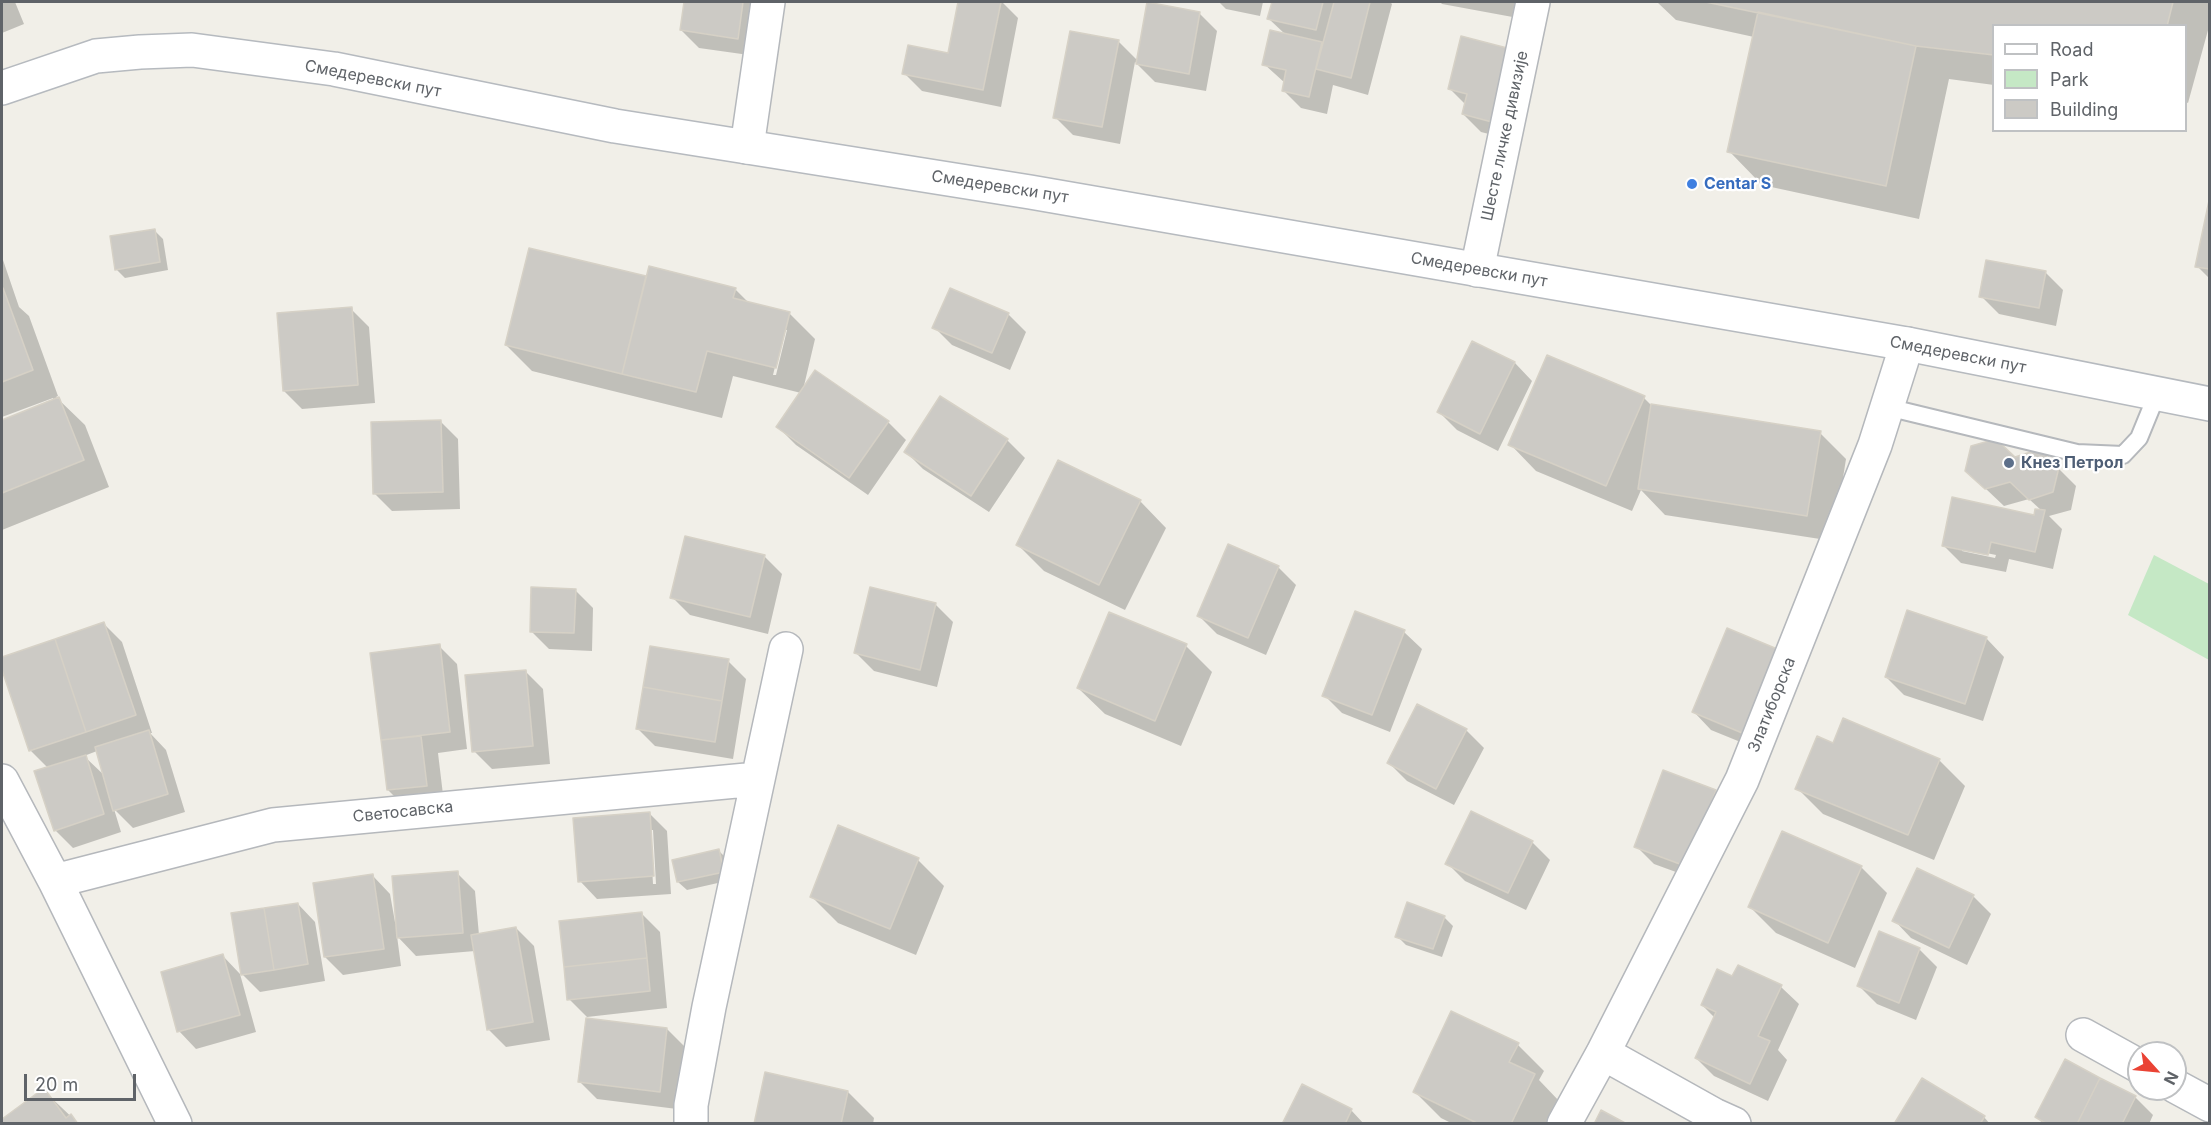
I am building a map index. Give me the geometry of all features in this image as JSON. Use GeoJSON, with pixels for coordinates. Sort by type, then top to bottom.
{"type":"FeatureCollection","features":[{"type":"Feature","properties":{"kind":"street"},"geometry":{"type":"LineString","coordinates":[[747,147],[768,2]]}},
{"type":"Feature","properties":{"kind":"street","name":"Шесте личке дивизије"},"geometry":{"type":"LineString","coordinates":[[1477,270],[1533,2]]}},
{"type":"Feature","properties":{"kind":"street","name":"Смедеревски пут"},"geometry":{"type":"LineString","coordinates":[[2,88],[96,56],[140,52],[192,50],[334,69],[615,126],[1042,194],[1908,344],[2210,404]]}},
{"type":"Feature","properties":{"kind":"street","name":"Златиборска"},"geometry":{"type":"LineString","coordinates":[[1564,1124],[1603,1053],[1742,780],[1871,457],[1908,344]]}},
{"type":"Feature","properties":{"kind":"street"},"geometry":{"type":"LineString","coordinates":[[691,1124],[691,1105],[709,1007],[786,649]]}},
{"type":"Feature","properties":{"kind":"street","name":"Светосавска"},"geometry":{"type":"LineString","coordinates":[[55,880],[273,825],[757,779]]}},
{"type":"Feature","properties":{"kind":"street"},"geometry":{"type":"LineString","coordinates":[[2,781],[55,880],[175,1124]]}},
{"type":"Feature","properties":{"kind":"street"},"geometry":{"type":"LineString","coordinates":[[2083,1035],[2127,1059]]}},
{"type":"Feature","properties":{"kind":"street"},"geometry":{"type":"LineString","coordinates":[[1603,1053],[1734,1124]]}},
{"type":"Feature","properties":{"kind":"street"},"geometry":{"type":"LineString","coordinates":[[2187,1093],[2210,1105]]}},
{"type":"Feature","properties":{"kind":"lane"},"geometry":{"type":"LineString","coordinates":[[1887,407],[2077,453],[2124,455],[2139,438],[2157,394]]}},
{"type":"Feature","properties":{"kind":"green space"},"geometry":{"type":"Polygon","coordinates":[[[2154,555],[2209,584],[2209,660],[2128,615],[2154,555]]]}},
{"type":"Feature","properties":{"kind":"building"},"geometry":{"type":"Polygon","coordinates":[[[684,2],[743,2],[738,39],[680,30],[684,2]]]}},
{"type":"Feature","properties":{"kind":"building"},"geometry":{"type":"Polygon","coordinates":[[[958,2],[1001,2],[983,90],[902,74],[908,45],[948,53],[958,2]]]}},
{"type":"Feature","properties":{"kind":"building"},"geometry":{"type":"Polygon","coordinates":[[[1147,2],[1200,12],[1189,74],[1136,64],[1147,2]]]}},
{"type":"Feature","properties":{"kind":"building"},"geometry":{"type":"Polygon","coordinates":[[[1272,2],[1323,2],[1316,30],[1267,19],[1272,2]]]}},
{"type":"Feature","properties":{"kind":"building"},"geometry":{"type":"Polygon","coordinates":[[[1334,2],[1370,2],[1351,78],[1316,69],[1334,2]]]}},
{"type":"Feature","properties":{"kind":"building"},"geometry":{"type":"Polygon","coordinates":[[[1706,2],[2173,2],[2168,24],[1992,24],[1992,55],[1916,46],[1706,2]]]}},
{"type":"Feature","properties":{"kind":"building"},"geometry":{"type":"Polygon","coordinates":[[[1758,12],[1916,46],[1886,186],[1727,152],[1758,12]]]}},
{"type":"Feature","properties":{"kind":"building"},"geometry":{"type":"Polygon","coordinates":[[[1270,30],[1322,42],[1309,97],[1282,91],[1286,70],[1262,65],[1270,30]]]}},
{"type":"Feature","properties":{"kind":"building"},"geometry":{"type":"Polygon","coordinates":[[[1070,31],[1119,40],[1102,127],[1053,118],[1070,31]]]}},
{"type":"Feature","properties":{"kind":"building"},"geometry":{"type":"Polygon","coordinates":[[[1461,36],[1511,49],[1492,122],[1462,114],[1467,94],[1448,89],[1461,36]]]}},
{"type":"Feature","properties":{"kind":"building"},"geometry":{"type":"Polygon","coordinates":[[[2210,196],[2210,269],[2195,267],[2210,196]]]}},
{"type":"Feature","properties":{"kind":"building"},"geometry":{"type":"Polygon","coordinates":[[[155,229],[160,262],[115,270],[110,236],[155,229]]]}},
{"type":"Feature","properties":{"kind":"building"},"geometry":{"type":"Polygon","coordinates":[[[529,248],[646,276],[622,374],[505,345],[529,248]]]}},
{"type":"Feature","properties":{"kind":"building"},"geometry":{"type":"Polygon","coordinates":[[[1986,260],[2046,271],[2039,308],[1979,297],[1986,260]]]}},
{"type":"Feature","properties":{"kind":"building"},"geometry":{"type":"Polygon","coordinates":[[[649,266],[736,288],[733,298],[790,312],[776,368],[707,351],[696,392],[622,374],[649,266]]]}},
{"type":"Feature","properties":{"kind":"building"},"geometry":{"type":"Polygon","coordinates":[[[950,288],[1009,313],[992,353],[932,328],[950,288]]]}},
{"type":"Feature","properties":{"kind":"building"},"geometry":{"type":"Polygon","coordinates":[[[2,289],[33,370],[2,382],[2,289]]]}},
{"type":"Feature","properties":{"kind":"building"},"geometry":{"type":"Polygon","coordinates":[[[352,307],[358,385],[283,391],[277,313],[352,307]]]}},
{"type":"Feature","properties":{"kind":"building"},"geometry":{"type":"Polygon","coordinates":[[[1472,341],[1515,362],[1480,434],[1437,412],[1472,341]]]}},
{"type":"Feature","properties":{"kind":"building"},"geometry":{"type":"Polygon","coordinates":[[[1547,355],[1645,396],[1606,486],[1508,445],[1547,355]]]}},
{"type":"Feature","properties":{"kind":"building"},"geometry":{"type":"Polygon","coordinates":[[[815,370],[889,421],[849,478],[776,427],[815,370]]]}},
{"type":"Feature","properties":{"kind":"building"},"geometry":{"type":"Polygon","coordinates":[[[940,396],[1008,439],[971,496],[904,452],[940,396]]]}},
{"type":"Feature","properties":{"kind":"building"},"geometry":{"type":"Polygon","coordinates":[[[59,397],[84,460],[2,493],[2,420],[59,397]]]}},
{"type":"Feature","properties":{"kind":"building"},"geometry":{"type":"Polygon","coordinates":[[[1651,404],[1821,431],[1807,516],[1638,489],[1651,404]]]}},
{"type":"Feature","properties":{"kind":"building"},"geometry":{"type":"Polygon","coordinates":[[[441,420],[443,492],[373,494],[371,422],[441,420]]]}},
{"type":"Feature","properties":{"kind":"building"},"geometry":{"type":"Polygon","coordinates":[[[1996,439],[2015,457],[2040,449],[2059,467],[2053,492],[2029,500],[2010,482],[1985,489],[1965,471],[1971,446],[1996,439]]]}},
{"type":"Feature","properties":{"kind":"building"},"geometry":{"type":"Polygon","coordinates":[[[1058,460],[1141,500],[1099,585],[1016,545],[1058,460]]]}},
{"type":"Feature","properties":{"kind":"building"},"geometry":{"type":"Polygon","coordinates":[[[1952,497],[2034,515],[2035,509],[2045,510],[2035,552],[1991,542],[1988,555],[1942,546],[1952,497]]]}},
{"type":"Feature","properties":{"kind":"building"},"geometry":{"type":"Polygon","coordinates":[[[685,536],[765,555],[750,617],[670,598],[685,536]]]}},
{"type":"Feature","properties":{"kind":"building"},"geometry":{"type":"Polygon","coordinates":[[[1228,544],[1279,566],[1248,638],[1197,616],[1228,544]]]}},
{"type":"Feature","properties":{"kind":"building"},"geometry":{"type":"Polygon","coordinates":[[[531,587],[576,589],[574,633],[530,632],[531,587]]]}},
{"type":"Feature","properties":{"kind":"building"},"geometry":{"type":"Polygon","coordinates":[[[870,587],[936,603],[920,670],[854,653],[870,587]]]}},
{"type":"Feature","properties":{"kind":"building"},"geometry":{"type":"Polygon","coordinates":[[[1907,610],[1987,637],[1965,704],[1885,677],[1907,610]]]}},
{"type":"Feature","properties":{"kind":"building"},"geometry":{"type":"Polygon","coordinates":[[[1355,611],[1405,630],[1372,715],[1322,696],[1355,611]]]}},
{"type":"Feature","properties":{"kind":"building"},"geometry":{"type":"Polygon","coordinates":[[[1109,612],[1187,644],[1155,721],[1077,688],[1109,612]]]}},
{"type":"Feature","properties":{"kind":"building"},"geometry":{"type":"Polygon","coordinates":[[[104,622],[136,715],[86,732],[55,639],[104,622]]]}},
{"type":"Feature","properties":{"kind":"building"},"geometry":{"type":"Polygon","coordinates":[[[1727,628],[1782,651],[1747,735],[1692,712],[1727,628]]]}},
{"type":"Feature","properties":{"kind":"building"},"geometry":{"type":"Polygon","coordinates":[[[55,639],[86,732],[29,751],[2,670],[2,657],[55,639]]]}},
{"type":"Feature","properties":{"kind":"building"},"geometry":{"type":"Polygon","coordinates":[[[440,644],[450,732],[381,740],[370,653],[440,644]]]}},
{"type":"Feature","properties":{"kind":"building"},"geometry":{"type":"Polygon","coordinates":[[[650,646],[729,659],[722,701],[643,687],[650,646]]]}},
{"type":"Feature","properties":{"kind":"building"},"geometry":{"type":"Polygon","coordinates":[[[526,670],[533,746],[472,752],[465,675],[526,670]]]}},
{"type":"Feature","properties":{"kind":"building"},"geometry":{"type":"Polygon","coordinates":[[[643,687],[722,701],[715,742],[636,729],[643,687]]]}},
{"type":"Feature","properties":{"kind":"building"},"geometry":{"type":"Polygon","coordinates":[[[1417,704],[1467,729],[1436,789],[1387,763],[1417,704]]]}},
{"type":"Feature","properties":{"kind":"building"},"geometry":{"type":"Polygon","coordinates":[[[1843,718],[1940,759],[1908,835],[1795,789],[1817,736],[1833,743],[1843,718]]]}},
{"type":"Feature","properties":{"kind":"building"},"geometry":{"type":"Polygon","coordinates":[[[149,730],[168,794],[113,811],[95,747],[149,730]]]}},
{"type":"Feature","properties":{"kind":"building"},"geometry":{"type":"Polygon","coordinates":[[[421,736],[427,786],[387,790],[381,740],[421,736]]]}},
{"type":"Feature","properties":{"kind":"building"},"geometry":{"type":"Polygon","coordinates":[[[86,755],[104,814],[54,831],[34,771],[86,755]]]}},
{"type":"Feature","properties":{"kind":"building"},"geometry":{"type":"Polygon","coordinates":[[[1663,770],[1716,790],[1688,867],[1634,847],[1663,770]]]}},
{"type":"Feature","properties":{"kind":"building"},"geometry":{"type":"Polygon","coordinates":[[[1471,811],[1533,841],[1508,893],[1445,864],[1471,811]]]}},
{"type":"Feature","properties":{"kind":"building"},"geometry":{"type":"Polygon","coordinates":[[[650,812],[654,876],[578,882],[573,818],[650,812]]]}},
{"type":"Feature","properties":{"kind":"building"},"geometry":{"type":"Polygon","coordinates":[[[838,825],[919,858],[890,929],[810,897],[838,825]]]}},
{"type":"Feature","properties":{"kind":"building"},"geometry":{"type":"Polygon","coordinates":[[[1782,831],[1862,866],[1828,943],[1748,907],[1782,831]]]}},
{"type":"Feature","properties":{"kind":"building"},"geometry":{"type":"Polygon","coordinates":[[[719,849],[724,872],[677,882],[672,860],[719,849]]]}},
{"type":"Feature","properties":{"kind":"building"},"geometry":{"type":"Polygon","coordinates":[[[1917,868],[1974,895],[1949,948],[1892,921],[1917,868]]]}},
{"type":"Feature","properties":{"kind":"building"},"geometry":{"type":"Polygon","coordinates":[[[458,871],[463,933],[397,938],[392,876],[458,871]]]}},
{"type":"Feature","properties":{"kind":"building"},"geometry":{"type":"Polygon","coordinates":[[[373,874],[384,949],[324,957],[313,883],[373,874]]]}},
{"type":"Feature","properties":{"kind":"building"},"geometry":{"type":"Polygon","coordinates":[[[1407,902],[1445,916],[1433,949],[1395,937],[1407,902]]]}},
{"type":"Feature","properties":{"kind":"building"},"geometry":{"type":"Polygon","coordinates":[[[298,903],[308,964],[274,970],[264,908],[298,903]]]}},
{"type":"Feature","properties":{"kind":"building"},"geometry":{"type":"Polygon","coordinates":[[[264,908],[274,970],[241,975],[231,913],[264,908]]]}},
{"type":"Feature","properties":{"kind":"building"},"geometry":{"type":"Polygon","coordinates":[[[642,912],[647,958],[564,967],[559,921],[642,912]]]}},
{"type":"Feature","properties":{"kind":"building"},"geometry":{"type":"Polygon","coordinates":[[[516,927],[533,1022],[487,1030],[471,935],[516,927]]]}},
{"type":"Feature","properties":{"kind":"building"},"geometry":{"type":"Polygon","coordinates":[[[1879,931],[1920,948],[1899,1003],[1857,986],[1879,931]]]}},
{"type":"Feature","properties":{"kind":"building"},"geometry":{"type":"Polygon","coordinates":[[[223,954],[240,1015],[177,1032],[161,972],[223,954]]]}},
{"type":"Feature","properties":{"kind":"building"},"geometry":{"type":"Polygon","coordinates":[[[647,958],[650,991],[567,1000],[564,967],[647,958]]]}},
{"type":"Feature","properties":{"kind":"building"},"geometry":{"type":"Polygon","coordinates":[[[1738,965],[1782,985],[1758,1036],[1770,1041],[1750,1084],[1695,1058],[1716,1012],[1701,1005],[1717,969],[1732,976],[1738,965]]]}},
{"type":"Feature","properties":{"kind":"building"},"geometry":{"type":"Polygon","coordinates":[[[1451,1011],[1519,1043],[1509,1062],[1535,1074],[1511,1124],[1479,1124],[1413,1092],[1451,1011]]]}},
{"type":"Feature","properties":{"kind":"building"},"geometry":{"type":"Polygon","coordinates":[[[586,1018],[667,1028],[660,1092],[578,1082],[586,1018]]]}},
{"type":"Feature","properties":{"kind":"building"},"geometry":{"type":"Polygon","coordinates":[[[2065,1059],[2100,1078],[2077,1124],[2047,1124],[2035,1117],[2065,1059]]]}},
{"type":"Feature","properties":{"kind":"building"},"geometry":{"type":"Polygon","coordinates":[[[765,1072],[848,1091],[841,1124],[754,1124],[765,1072]]]}},
{"type":"Feature","properties":{"kind":"building"},"geometry":{"type":"Polygon","coordinates":[[[1922,1078],[1985,1116],[1980,1124],[1894,1124],[1922,1078]]]}},
{"type":"Feature","properties":{"kind":"building"},"geometry":{"type":"Polygon","coordinates":[[[2100,1078],[2127,1092],[2127,1101],[2134,1101],[2122,1124],[2077,1124],[2100,1078]]]}},
{"type":"Feature","properties":{"kind":"building"},"geometry":{"type":"Polygon","coordinates":[[[1302,1084],[1352,1109],[1345,1124],[1282,1124],[1302,1084]]]}},
{"type":"Feature","properties":{"kind":"building"},"geometry":{"type":"Polygon","coordinates":[[[44,1088],[66,1118],[71,1114],[78,1124],[2,1124],[2,1119],[44,1088]]]}},
{"type":"Feature","properties":{"kind":"building"},"geometry":{"type":"Polygon","coordinates":[[[1601,1110],[1627,1124],[1594,1124],[1601,1110]]]}},
{"type":"Feature","properties":{"kind":"place","name":"Centar S"},"geometry":{"type":"Point","coordinates":[1692,184]}},
{"type":"Feature","properties":{"kind":"place","name":"Кнез Петрол"},"geometry":{"type":"Point","coordinates":[2009,463]}}]}
